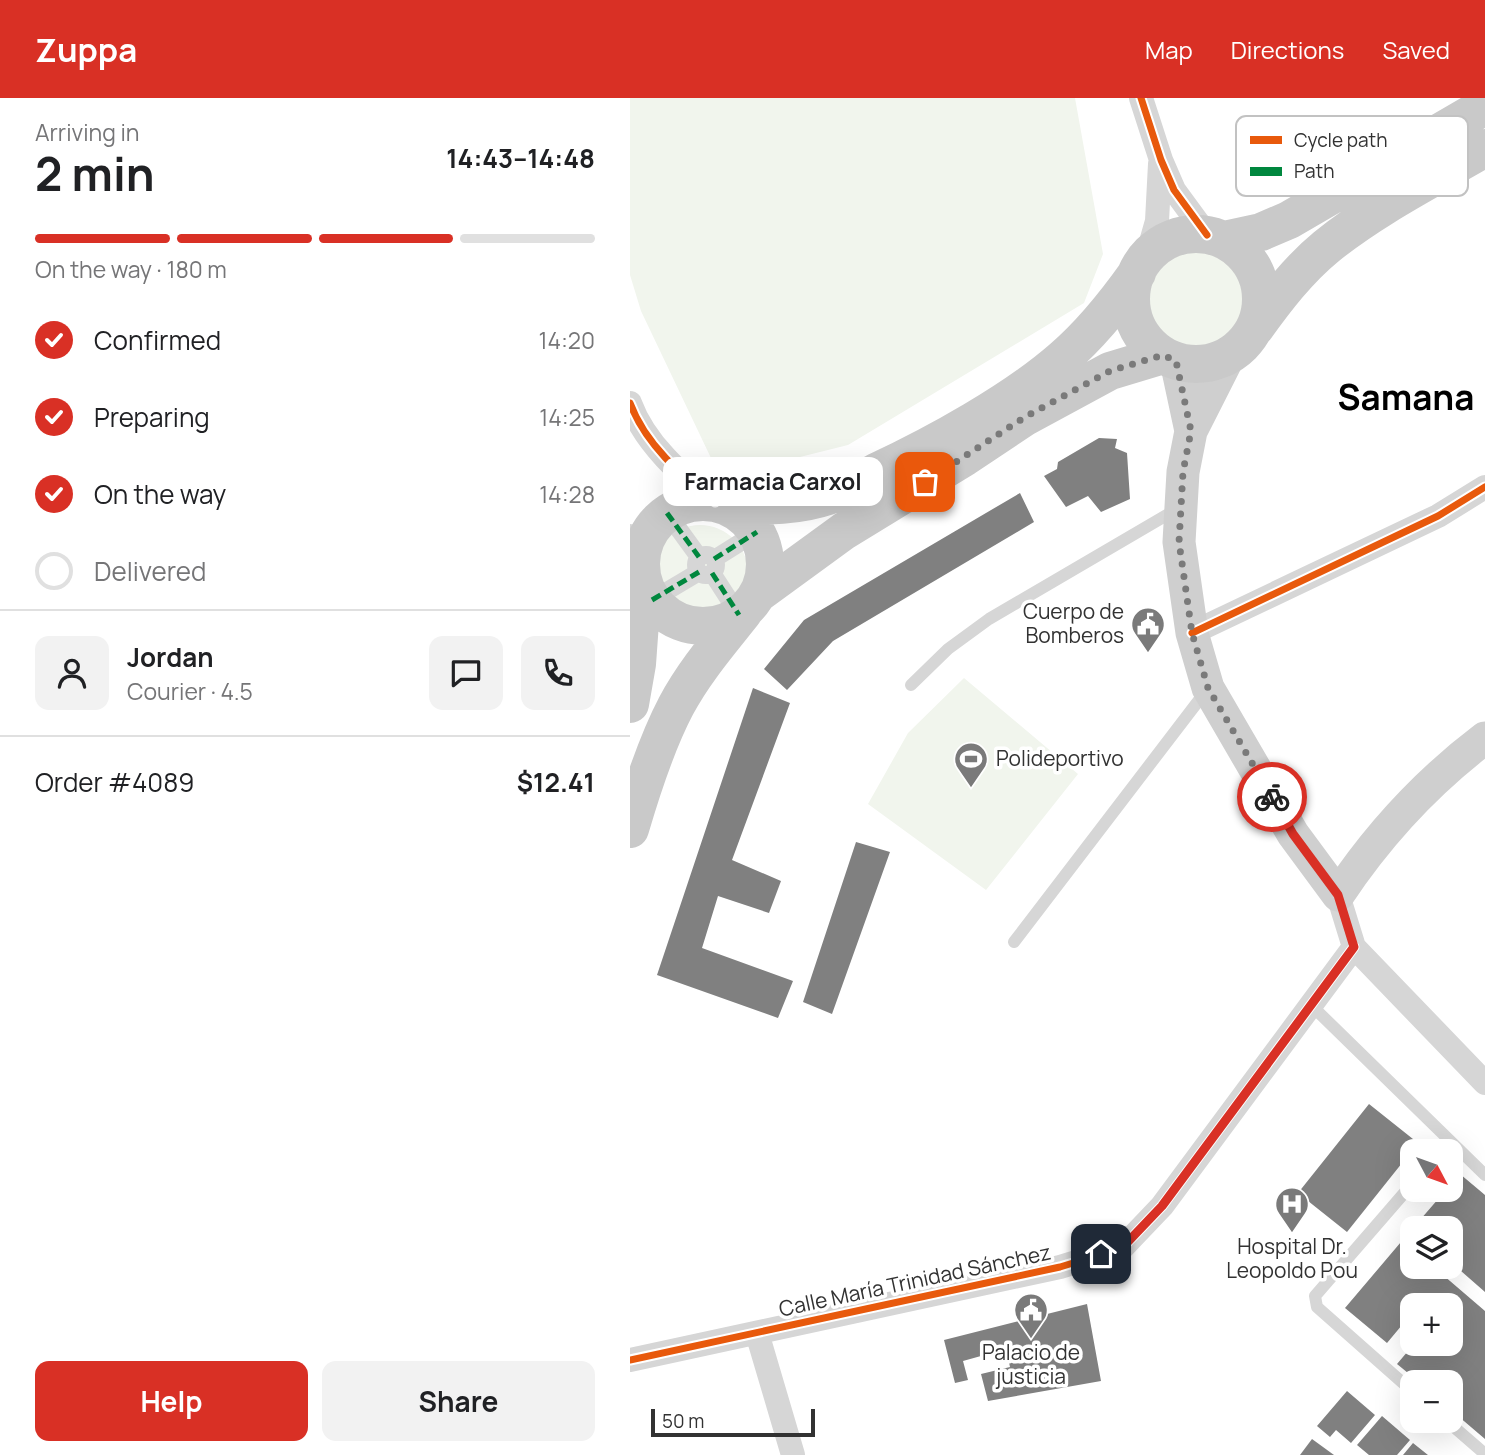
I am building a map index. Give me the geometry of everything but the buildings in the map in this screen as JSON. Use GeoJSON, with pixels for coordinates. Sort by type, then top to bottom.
{"type":"FeatureCollection","features":[{"type":"Feature","properties":{"kind":"main road"},"geometry":{"type":"LineString","coordinates":[[1468,116],[1485,106]]}},
{"type":"Feature","properties":{"kind":"main road"},"geometry":{"type":"LineString","coordinates":[[1468,158],[1485,148]]}},
{"type":"Feature","properties":{"kind":"main road"},"geometry":{"type":"LineString","coordinates":[[630,704],[637,664],[641,568],[646,537],[667,513],[694,502],[769,506],[827,496],[905,459],[952,433],[1063,358],[1110,310],[1142,265],[1164,242],[1185,235],[1216,237],[1261,232],[1289,220],[1330,196]]}},
{"type":"Feature","properties":{"kind":"main road"},"geometry":{"type":"LineString","coordinates":[[1142,265],[1131,291],[1132,310],[1137,328],[1148,344],[1170,358],[1195,364],[1213,362],[1242,342],[1293,279],[1325,248],[1355,225],[1404,196]]}},
{"type":"Feature","properties":{"kind":"main road"},"geometry":{"type":"LineString","coordinates":[[1216,237],[1241,252],[1254,268],[1260,288],[1260,309],[1191,431],[1183,472],[1179,542],[1192,633],[1208,688],[1293,834],[1338,895],[1362,859],[1424,790],[1485,738]]}},
{"type":"Feature","properties":{"kind":"main road"},"geometry":{"type":"LineString","coordinates":[[1170,358],[1191,431]]}},
{"type":"Feature","properties":{"kind":"main road"},"geometry":{"type":"LineString","coordinates":[[641,568],[667,615],[685,624],[706,626],[727,622],[844,531],[1025,417],[1110,371],[1170,358]]}},
{"type":"Feature","properties":{"kind":"main road"},"geometry":{"type":"LineString","coordinates":[[630,829],[643,785],[676,706],[709,656],[748,606],[766,573],[765,552],[758,532],[745,516],[721,504]]}},
{"type":"Feature","properties":{"kind":"street"},"geometry":{"type":"LineString","coordinates":[[1141,98],[1161,160],[1174,190],[1216,237]]}},
{"type":"Feature","properties":{"kind":"street"},"geometry":{"type":"LineString","coordinates":[[1142,265],[1157,221],[1161,160]]}},
{"type":"Feature","properties":{"kind":"street"},"geometry":{"type":"LineString","coordinates":[[630,403],[634,414],[662,455],[721,504]]}},
{"type":"Feature","properties":{"kind":"street"},"geometry":{"type":"LineString","coordinates":[[1192,633],[1438,516],[1485,487]]}},
{"type":"Feature","properties":{"kind":"street"},"geometry":{"type":"LineString","coordinates":[[667,513],[706,565],[748,606]]}},
{"type":"Feature","properties":{"kind":"street"},"geometry":{"type":"LineString","coordinates":[[641,568],[706,565],[758,532]]}},
{"type":"Feature","properties":{"kind":"street"},"geometry":{"type":"LineString","coordinates":[[1338,895],[1354,947],[1485,1083]]}},
{"type":"Feature","properties":{"kind":"street","name":"Calle María Trinidad Sánchez"},"geometry":{"type":"LineString","coordinates":[[630,1360],[1060,1267],[1122,1248],[1162,1206],[1354,947]]}},
{"type":"Feature","properties":{"kind":"street"},"geometry":{"type":"LineString","coordinates":[[757,1333],[793,1455]]}},
{"type":"Feature","properties":{"kind":"lane"},"geometry":{"type":"LineString","coordinates":[[911,685],[948,649],[989,619],[1181,507]]}},
{"type":"Feature","properties":{"kind":"lane"},"geometry":{"type":"LineString","coordinates":[[1014,942],[1208,688]]}},
{"type":"Feature","properties":{"kind":"lane"},"geometry":{"type":"LineString","coordinates":[[1311,1004],[1448,1139]]}},
{"type":"Feature","properties":{"kind":"lane"},"geometry":{"type":"LineString","coordinates":[[1463,1154],[1485,1175]]}},
{"type":"Feature","properties":{"kind":"lane"},"geometry":{"type":"LineString","coordinates":[[1400,1198],[1314,1300],[1317,1307],[1400,1380]]}},
{"type":"Feature","properties":{"kind":"lane"},"geometry":{"type":"LineString","coordinates":[[1461,1433],[1485,1454]]}},
{"type":"Feature","properties":{"kind":"shaded area"},"geometry":{"type":"Polygon","coordinates":[[[630,98],[1075,98],[1103,254],[1084,303],[848,445],[720,477],[641,311],[630,275],[630,98]]]}},
{"type":"Feature","properties":{"kind":"shaded area"},"geometry":{"type":"Polygon","coordinates":[[[1197,245],[1218,249],[1235,261],[1247,278],[1251,299],[1247,320],[1235,337],[1218,349],[1197,353],[1176,349],[1159,337],[1147,320],[1143,299],[1147,278],[1159,261],[1176,249],[1197,245]]]}},
{"type":"Feature","properties":{"kind":"shaded area"},"geometry":{"type":"Polygon","coordinates":[[[700,525],[718,529],[734,539],[744,555],[748,573],[744,591],[734,607],[718,617],[700,621],[682,617],[666,607],[656,591],[652,573],[656,555],[666,539],[682,529],[700,525]]]}},
{"type":"Feature","properties":{"kind":"shaded area","name":"Polideportivo"},"geometry":{"type":"Polygon","coordinates":[[[964,678],[1078,774],[986,890],[868,804],[908,733],[964,678]]]}},
{"type":"Feature","properties":{"kind":"marked path"},"geometry":{"type":"LineString","coordinates":[[667,513],[699,557]]}},
{"type":"Feature","properties":{"kind":"marked path"},"geometry":{"type":"LineString","coordinates":[[714,559],[757,532]]}},
{"type":"Feature","properties":{"kind":"marked path"},"geometry":{"type":"LineString","coordinates":[[652,600],[699,572]]}},
{"type":"Feature","properties":{"kind":"marked path"},"geometry":{"type":"LineString","coordinates":[[712,573],[739,615]]}},
{"type":"Feature","properties":{"kind":"cycle path"},"geometry":{"type":"LineString","coordinates":[[1141,98],[1161,160],[1174,190],[1207,235]]}},
{"type":"Feature","properties":{"kind":"cycle path"},"geometry":{"type":"LineString","coordinates":[[630,403],[645,432],[665,458],[715,502]]}},
{"type":"Feature","properties":{"kind":"cycle path"},"geometry":{"type":"LineString","coordinates":[[1192,633],[1438,516],[1485,487]]}},
{"type":"Feature","properties":{"kind":"cycle path"},"geometry":{"type":"LineString","coordinates":[[630,1360],[1060,1267],[1122,1248],[1162,1206],[1354,947]]}},
{"type":"Feature","properties":{"kind":"way so far"},"geometry":{"type":"LineString","coordinates":[[925,482],[1025,417],[1110,371],[1163,355],[1176,361],[1191,431],[1183,472],[1179,542],[1192,633],[1208,688],[1272,797]]}},
{"type":"Feature","properties":{"kind":"place","name":"Farmacia Carxol"},"geometry":{"type":"Point","coordinates":[925,482]}},
{"type":"Feature","properties":{"kind":"place","name":"Cuerpo de Bomberos"},"geometry":{"type":"Point","coordinates":[1148,654]}},
{"type":"Feature","properties":{"kind":"place","name":"Polideportivo"},"geometry":{"type":"Point","coordinates":[971,789]}},
{"type":"Feature","properties":{"kind":"place","name":"Hospital Dr. Leopoldo Pou"},"geometry":{"type":"Point","coordinates":[1292,1234]}},
{"type":"Feature","properties":{"kind":"place","name":"Palacio de justicia"},"geometry":{"type":"Point","coordinates":[1031,1340]}},
{"type":"Feature","properties":{"kind":"district","name":"Samana"},"geometry":{"type":"Point","coordinates":[1406,398]}},
{"type":"Feature","properties":{"kind":"route"},"geometry":{"type":"LineString","coordinates":[[1101,1254],[1122,1248],[1162,1206],[1354,947],[1338,895],[1293,834],[1272,797]]}}]}
